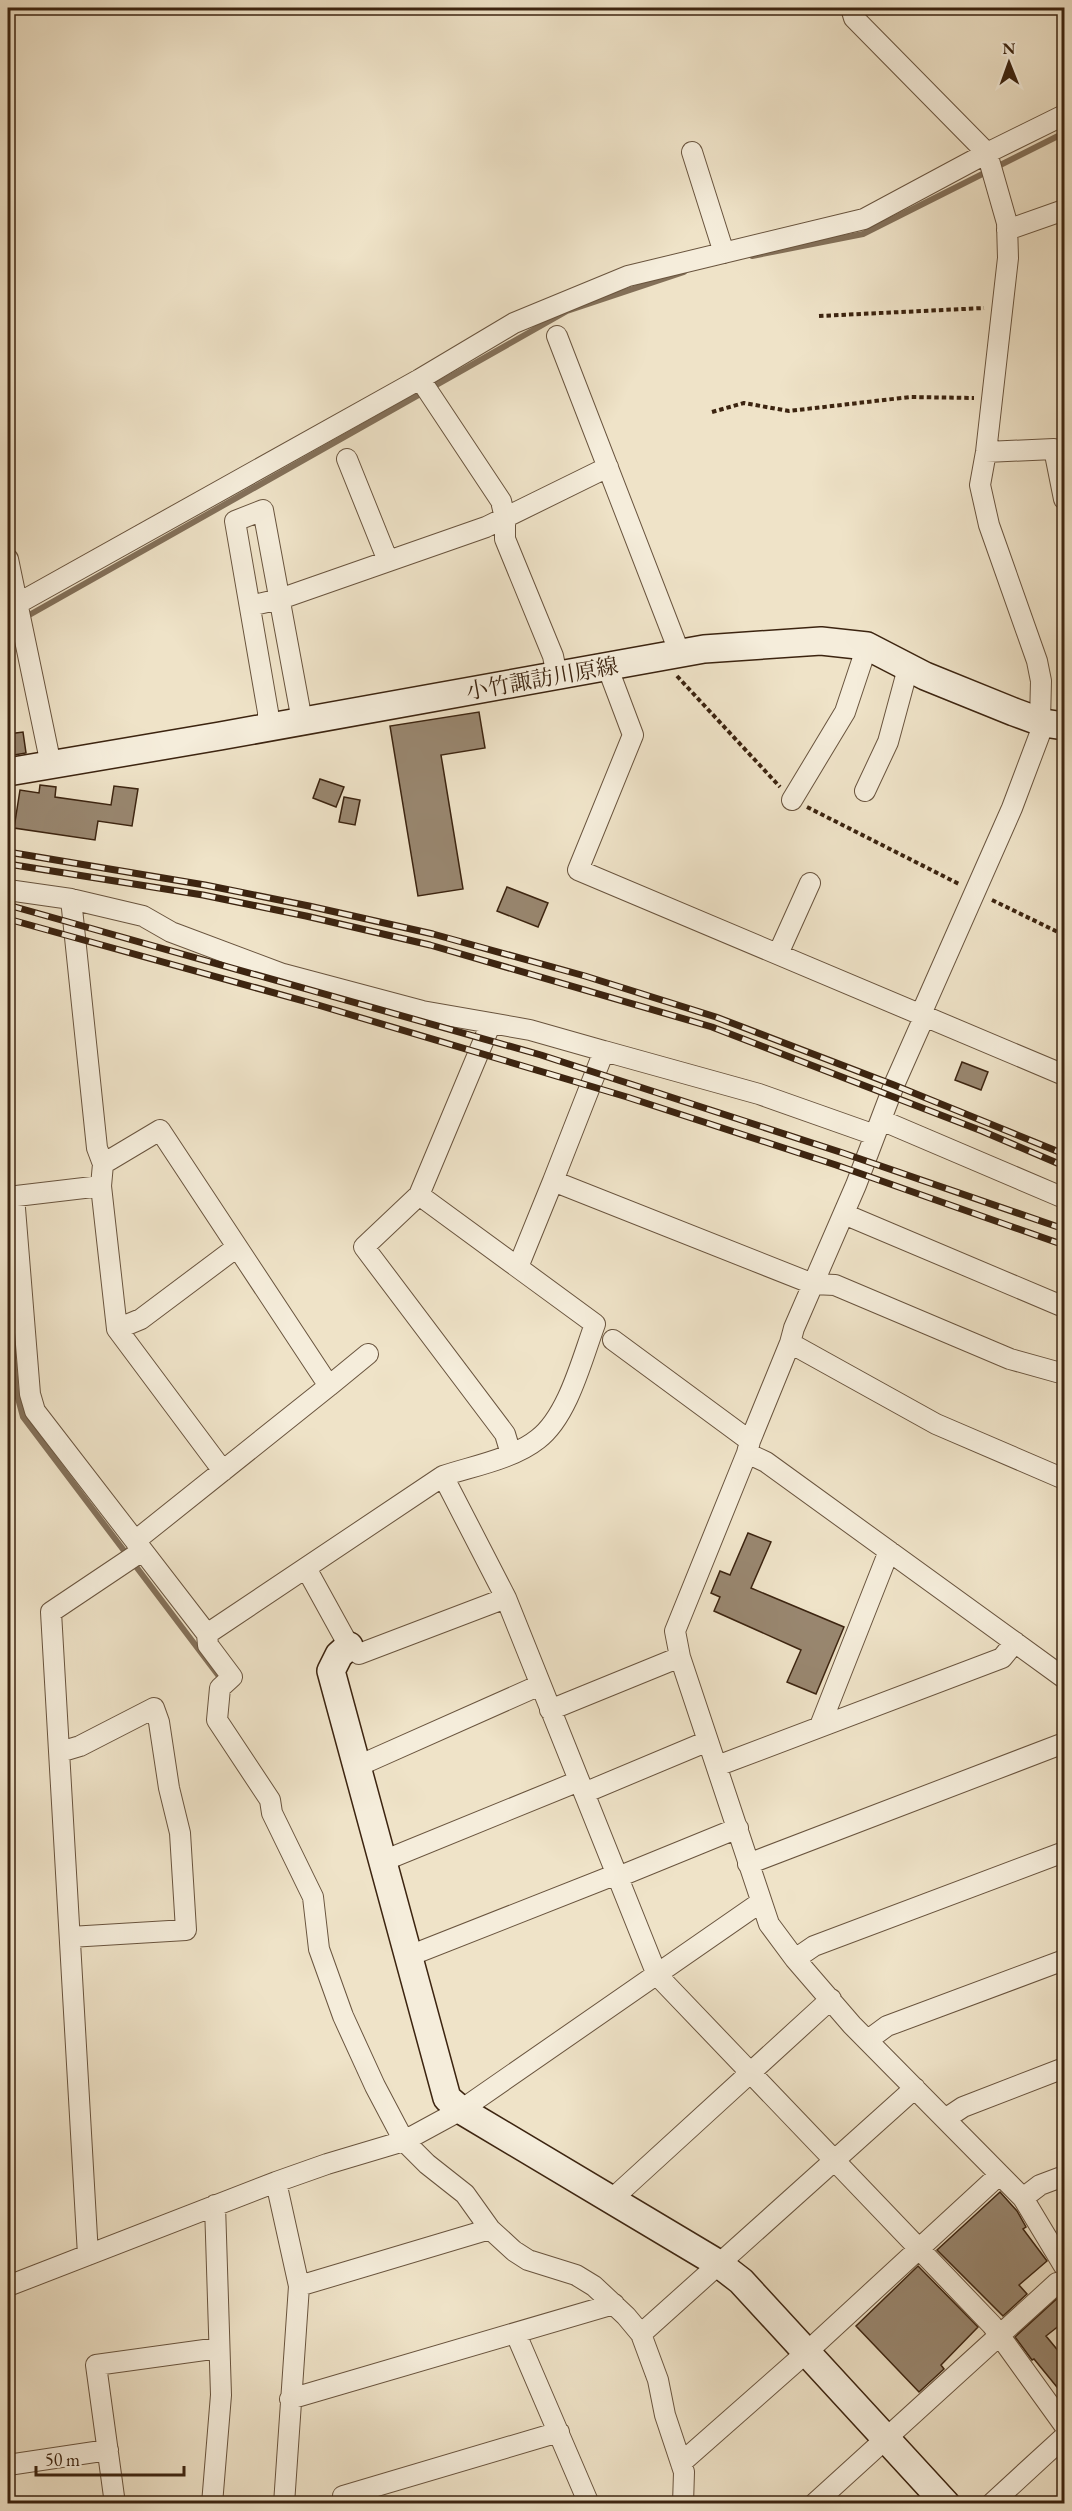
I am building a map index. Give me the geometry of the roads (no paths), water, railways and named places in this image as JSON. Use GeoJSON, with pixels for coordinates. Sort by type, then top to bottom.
{"type":"FeatureCollection","features":[{"type":"Feature","properties":{"kind":"street"},"geometry":{"type":"LineString","coordinates":[[851,8],[854,18],[987,157],[996,182],[1007,230],[1008,258],[986,452],[981,473],[981,497],[1007,579],[1037,661],[1050,723],[974,891],[844,1214],[794,1328],[675,1631],[680,1657],[769,1924],[795,1959],[868,2040],[1023,2198],[1065,2266]]}},
{"type":"Feature","properties":{"kind":"street"},"geometry":{"type":"LineString","coordinates":[[14,606],[421,379],[514,323],[628,276],[864,219],[1065,115]]}},
{"type":"Feature","properties":{"kind":"street"},"geometry":{"type":"LineString","coordinates":[[692,152],[724,253]]}},
{"type":"Feature","properties":{"kind":"street"},"geometry":{"type":"LineString","coordinates":[[1007,230],[1065,210]]}},
{"type":"Feature","properties":{"kind":"street"},"geometry":{"type":"LineString","coordinates":[[556,336],[608,467],[670,656]]}},
{"type":"Feature","properties":{"kind":"street"},"geometry":{"type":"LineString","coordinates":[[421,379],[501,501],[505,518],[505,538],[552,656],[557,676]]}},
{"type":"Feature","properties":{"kind":"street"},"geometry":{"type":"LineString","coordinates":[[986,452],[1054,449],[1065,499]]}},
{"type":"Feature","properties":{"kind":"street"},"geometry":{"type":"LineString","coordinates":[[347,459],[388,561]]}},
{"type":"Feature","properties":{"kind":"street"},"geometry":{"type":"LineString","coordinates":[[250,606],[280,599],[486,527],[608,467]]}},
{"type":"Feature","properties":{"kind":"street"},"geometry":{"type":"LineString","coordinates":[[268,728],[268,712],[235,521],[263,510],[302,721]]}},
{"type":"Feature","properties":{"kind":"street"},"geometry":{"type":"LineString","coordinates":[[8,559],[14,606],[28,651],[51,765]]}},
{"type":"Feature","properties":{"kind":"street","name":"小竹諏訪川原線"},"geometry":{"type":"LineString","coordinates":[[8,772],[268,728],[704,649],[821,641],[867,646],[908,668],[1014,712],[1050,723]]}},
{"type":"Feature","properties":{"kind":"street"},"geometry":{"type":"LineString","coordinates":[[792,800],[845,712],[867,646]]}},
{"type":"Feature","properties":{"kind":"street"},"geometry":{"type":"LineString","coordinates":[[607,666],[633,735],[578,870],[1065,1075]]}},
{"type":"Feature","properties":{"kind":"street"},"geometry":{"type":"LineString","coordinates":[[865,791],[888,742],[908,668]]}},
{"type":"Feature","properties":{"kind":"street"},"geometry":{"type":"LineString","coordinates":[[778,954],[810,883]]}},
{"type":"Feature","properties":{"kind":"street"},"geometry":{"type":"LineString","coordinates":[[8,890],[71,900],[143,916],[171,932],[284,974],[422,1011],[530,1029],[878,1127],[1065,1198]]}},
{"type":"Feature","properties":{"kind":"street"},"geometry":{"type":"LineString","coordinates":[[71,900],[97,1148],[103,1164],[101,1186],[117,1329],[223,1472]]}},
{"type":"Feature","properties":{"kind":"street"},"geometry":{"type":"LineString","coordinates":[[491,1023],[419,1195],[364,1247],[505,1434],[511,1454]]}},
{"type":"Feature","properties":{"kind":"street"},"geometry":{"type":"LineString","coordinates":[[518,1268],[604,1051]]}},
{"type":"Feature","properties":{"kind":"street"},"geometry":{"type":"LineString","coordinates":[[103,1164],[160,1130],[329,1386]]}},
{"type":"Feature","properties":{"kind":"street"},"geometry":{"type":"LineString","coordinates":[[553,1181],[813,1284],[835,1285],[1010,1359],[1065,1374]]}},
{"type":"Feature","properties":{"kind":"street"},"geometry":{"type":"LineString","coordinates":[[101,1186],[11,1197],[30,1394],[35,1411],[134,1552],[207,1634],[208,1645],[232,1677],[220,1688],[217,1720],[270,1800],[272,1813],[313,1897],[319,1949],[343,2016],[375,2086],[404,2141],[427,2164],[465,2194],[490,2229],[514,2251],[528,2260],[576,2275],[594,2286],[614,2304],[640,2334],[658,2380],[664,2415],[684,2472],[683,2504]]}},
{"type":"Feature","properties":{"kind":"street"},"geometry":{"type":"LineString","coordinates":[[207,1634],[443,1476],[511,1454],[538,1440],[552,1424],[566,1401],[595,1324],[419,1195]]}},
{"type":"Feature","properties":{"kind":"street"},"geometry":{"type":"LineString","coordinates":[[844,1214],[1065,1307]]}},
{"type":"Feature","properties":{"kind":"street"},"geometry":{"type":"LineString","coordinates":[[117,1329],[141,1319],[237,1247]]}},
{"type":"Feature","properties":{"kind":"street"},"geometry":{"type":"LineString","coordinates":[[613,1340],[766,1462],[1065,1678]]}},
{"type":"Feature","properties":{"kind":"street"},"geometry":{"type":"LineString","coordinates":[[790,1343],[936,1424],[1065,1479]]}},
{"type":"Feature","properties":{"kind":"street"},"geometry":{"type":"LineString","coordinates":[[88,2255],[51,1612],[134,1552],[223,1472],[369,1354]]}},
{"type":"Feature","properties":{"kind":"street"},"geometry":{"type":"LineString","coordinates":[[443,1476],[507,1598],[657,1975],[919,2247],[1000,2335],[1065,2426]]}},
{"type":"Feature","properties":{"kind":"street"},"geometry":{"type":"LineString","coordinates":[[820,1726],[889,1551]]}},
{"type":"Feature","properties":{"kind":"street"},"geometry":{"type":"LineString","coordinates":[[306,1568],[349,1646],[359,1654],[507,1598]]}},
{"type":"Feature","properties":{"kind":"street"},"geometry":{"type":"LineString","coordinates":[[717,1766],[1002,1658],[1015,1642]]}},
{"type":"Feature","properties":{"kind":"street"},"geometry":{"type":"LineString","coordinates":[[349,1646],[339,1655],[331,1671],[447,2098],[461,2110],[718,2264],[753,2292],[946,2504]]}},
{"type":"Feature","properties":{"kind":"street"},"geometry":{"type":"LineString","coordinates":[[550,1710],[680,1657]]}},
{"type":"Feature","properties":{"kind":"street"},"geometry":{"type":"LineString","coordinates":[[358,1766],[540,1684]]}},
{"type":"Feature","properties":{"kind":"street"},"geometry":{"type":"LineString","coordinates":[[60,1752],[80,1746],[154,1708],[159,1722],[169,1788],[180,1833],[186,1930],[70,1937]]}},
{"type":"Feature","properties":{"kind":"street"},"geometry":{"type":"LineString","coordinates":[[383,1861],[708,1741]]}},
{"type":"Feature","properties":{"kind":"street"},"geometry":{"type":"LineString","coordinates":[[748,1863],[1065,1743]]}},
{"type":"Feature","properties":{"kind":"street"},"geometry":{"type":"LineString","coordinates":[[409,1956],[738,1828]]}},
{"type":"Feature","properties":{"kind":"street"},"geometry":{"type":"LineString","coordinates":[[795,1959],[814,1946],[1065,1852]]}},
{"type":"Feature","properties":{"kind":"street"},"geometry":{"type":"LineString","coordinates":[[8,2286],[276,2182],[404,2141],[461,2110],[761,1902]]}},
{"type":"Feature","properties":{"kind":"street"},"geometry":{"type":"LineString","coordinates":[[868,2040],[888,2026],[1065,1960]]}},
{"type":"Feature","properties":{"kind":"street"},"geometry":{"type":"LineString","coordinates":[[611,2200],[831,1999]]}},
{"type":"Feature","properties":{"kind":"street"},"geometry":{"type":"LineString","coordinates":[[945,2119],[963,2107],[1065,2068]]}},
{"type":"Feature","properties":{"kind":"street"},"geometry":{"type":"LineString","coordinates":[[640,2334],[915,2088]]}},
{"type":"Feature","properties":{"kind":"street"},"geometry":{"type":"LineString","coordinates":[[681,2463],[808,2351],[999,2175]]}},
{"type":"Feature","properties":{"kind":"street"},"geometry":{"type":"LineString","coordinates":[[1023,2198],[1040,2185],[1065,2176]]}},
{"type":"Feature","properties":{"kind":"street"},"geometry":{"type":"LineString","coordinates":[[276,2182],[299,2286],[284,2504]]}},
{"type":"Feature","properties":{"kind":"street"},"geometry":{"type":"LineString","coordinates":[[212,2504],[221,2394],[215,2205]]}},
{"type":"Feature","properties":{"kind":"street"},"geometry":{"type":"LineString","coordinates":[[299,2286],[490,2229]]}},
{"type":"Feature","properties":{"kind":"street"},"geometry":{"type":"LineString","coordinates":[[814,2504],[1057,2283],[1065,2282]]}},
{"type":"Feature","properties":{"kind":"street"},"geometry":{"type":"LineString","coordinates":[[290,2399],[614,2304]]}},
{"type":"Feature","properties":{"kind":"street"},"geometry":{"type":"LineString","coordinates":[[516,2334],[589,2504]]}},
{"type":"Feature","properties":{"kind":"street"},"geometry":{"type":"LineString","coordinates":[[115,2504],[96,2365],[219,2348]]}},
{"type":"Feature","properties":{"kind":"street"},"geometry":{"type":"LineString","coordinates":[[343,2504],[343,2496],[559,2432]]}},
{"type":"Feature","properties":{"kind":"street"},"geometry":{"type":"LineString","coordinates":[[991,2504],[1065,2437]]}},
{"type":"Feature","properties":{"kind":"street"},"geometry":{"type":"LineString","coordinates":[[8,2465],[108,2450]]}},
{"type":"Feature","properties":{"kind":"waterway"},"geometry":{"type":"LineString","coordinates":[[752,256],[863,234],[1064,133]]}},
{"type":"Feature","properties":{"kind":"waterway"},"geometry":{"type":"LineString","coordinates":[[8,627],[567,311],[684,272]]}},
{"type":"Feature","properties":{"kind":"waterway"},"geometry":{"type":"LineString","coordinates":[[8,1281],[16,1391],[23,1417],[218,1675]]}},
{"type":"Feature","properties":{"kind":"railway"},"geometry":{"type":"LineString","coordinates":[[8,852],[205,885],[309,906],[433,934],[585,976],[716,1017],[894,1085],[1064,1154]]}},
{"type":"Feature","properties":{"kind":"railway"},"geometry":{"type":"LineString","coordinates":[[8,864],[203,895],[430,945],[712,1027],[982,1131],[1064,1166]]}},
{"type":"Feature","properties":{"kind":"railway"},"geometry":{"type":"LineString","coordinates":[[8,905],[541,1055],[843,1153],[1064,1229]]}},
{"type":"Feature","properties":{"kind":"railway"},"geometry":{"type":"LineString","coordinates":[[8,919],[318,1005],[627,1097],[836,1165],[1064,1245]]}}]}
